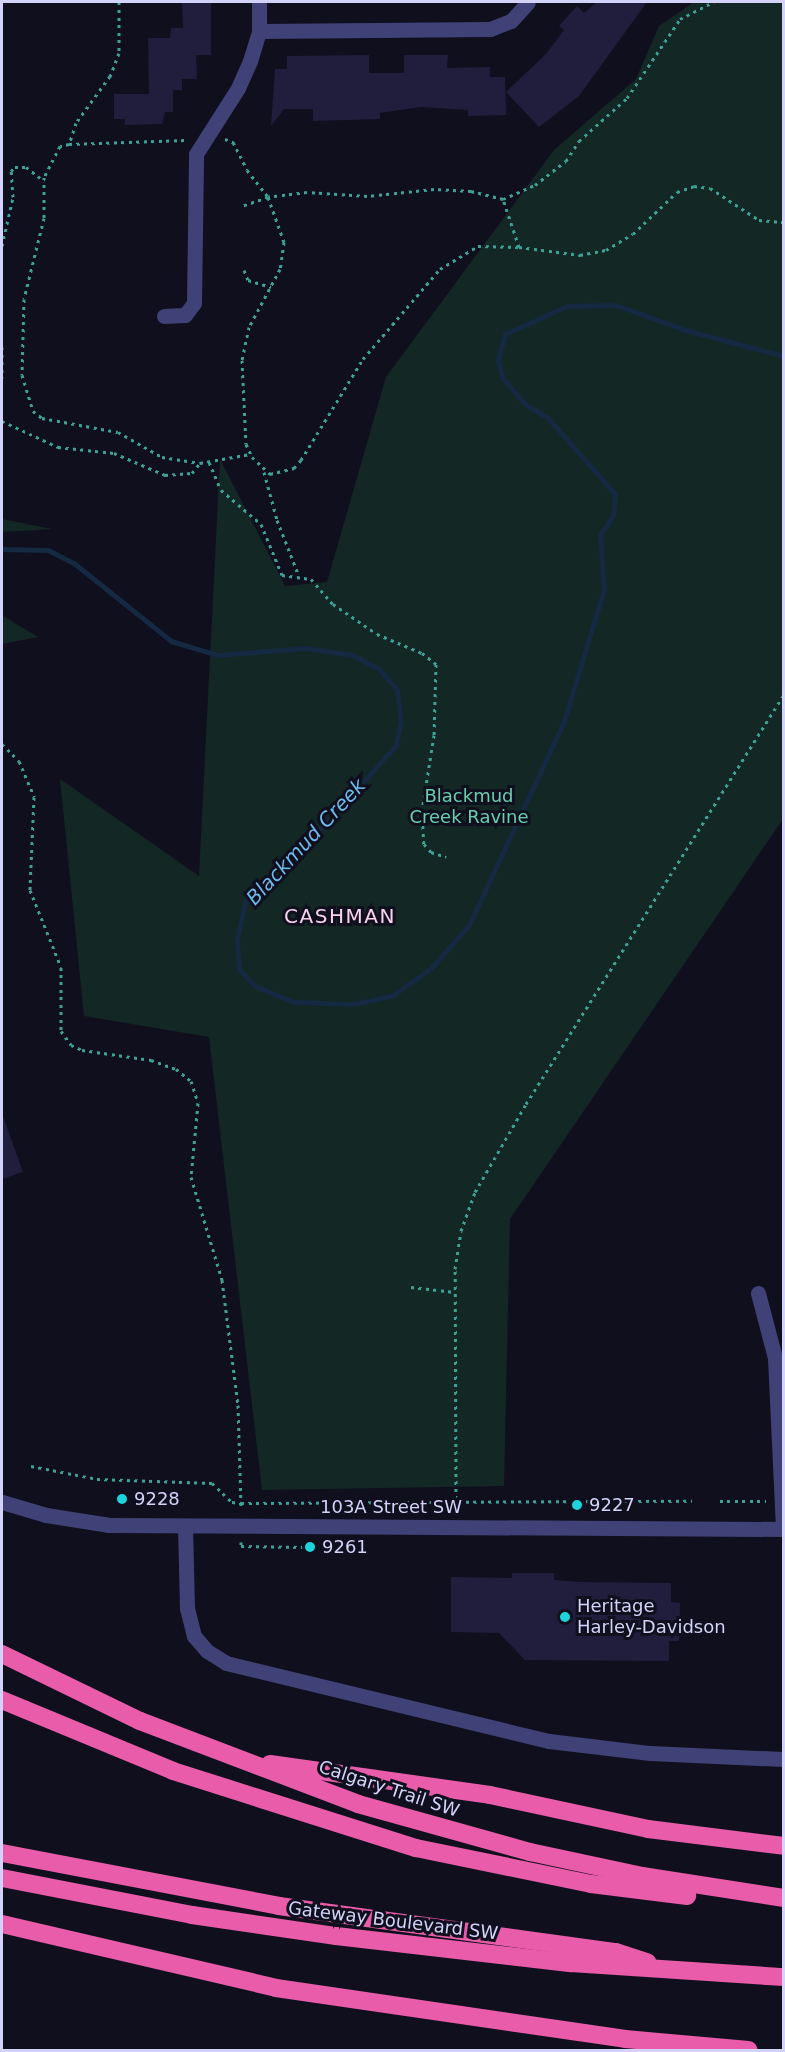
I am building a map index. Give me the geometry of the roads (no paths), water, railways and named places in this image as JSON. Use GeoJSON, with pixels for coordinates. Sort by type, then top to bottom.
{"type":"FeatureCollection","features":[{"type":"Feature","properties":{"kind":"highway","name":"Calgary Trail SW"},"geometry":{"type":"LineString","coordinates":[[2,1654],[140,1721],[232,1758],[358,1804],[466,1835],[642,1876],[783,1898]]}},
{"type":"Feature","properties":{"kind":"highway"},"geometry":{"type":"LineString","coordinates":[[2,1700],[173,1771],[416,1848],[591,1884],[748,1906],[783,1906]]}},
{"type":"Feature","properties":{"kind":"highway"},"geometry":{"type":"LineString","coordinates":[[232,1758],[490,1795],[648,1829],[783,1846]]}},
{"type":"Feature","properties":{"kind":"highway"},"geometry":{"type":"LineString","coordinates":[[2,1853],[279,1906],[616,1952],[680,1972]]}},
{"type":"Feature","properties":{"kind":"highway","name":"Gateway Boulevard SW"},"geometry":{"type":"LineString","coordinates":[[2,1878],[273,1928],[447,1950],[680,1972],[783,1977]]}},
{"type":"Feature","properties":{"kind":"highway"},"geometry":{"type":"LineString","coordinates":[[2,1924],[276,1988],[625,2039],[749,2050]]}},
{"type":"Feature","properties":{"kind":"street"},"geometry":{"type":"LineString","coordinates":[[164,316],[185,315],[194,303],[196,154],[238,88],[259,31],[259,2]]}},
{"type":"Feature","properties":{"kind":"street"},"geometry":{"type":"LineString","coordinates":[[259,31],[490,29],[511,21],[528,2]]}},
{"type":"Feature","properties":{"kind":"street"},"geometry":{"type":"LineString","coordinates":[[758,1293],[775,1358],[780,1426],[780,1500],[783,1529]]}},
{"type":"Feature","properties":{"kind":"street","name":"103A Street SW"},"geometry":{"type":"LineString","coordinates":[[2,1502],[76,1521],[185,1526],[783,1529]]}},
{"type":"Feature","properties":{"kind":"street"},"geometry":{"type":"LineString","coordinates":[[185,1526],[187,1608],[195,1636],[207,1651],[226,1663],[549,1741],[650,1753],[783,1759]]}},
{"type":"Feature","properties":{"kind":"waterway","name":"Blackmud Creek"},"geometry":{"type":"LineString","coordinates":[[2,549],[48,550],[75,564],[171,641],[217,655],[305,648],[352,655],[379,669],[397,690],[401,721],[396,745],[334,815],[245,902],[237,940],[239,969],[255,986],[294,1002],[353,1004],[392,996],[431,968],[469,925],[564,721],[604,589],[600,534],[613,516],[615,494],[548,418],[526,405],[503,379],[498,360],[505,334],[567,306],[616,305],[685,330],[784,356]]}},
{"type":"Feature","properties":{"kind":"place","name":"9228"},"geometry":{"type":"Point","coordinates":[122,1499]}},
{"type":"Feature","properties":{"kind":"place","name":"9227"},"geometry":{"type":"Point","coordinates":[577,1505]}},
{"type":"Feature","properties":{"kind":"place","name":"9261"},"geometry":{"type":"Point","coordinates":[310,1547]}},
{"type":"Feature","properties":{"kind":"place","name":"Heritage Harley-Davidson"},"geometry":{"type":"Point","coordinates":[565,1617]}},
{"type":"Feature","properties":{"kind":"district","name":"CASHMAN"},"geometry":{"type":"Point","coordinates":[340,916]}},
{"type":"Feature","properties":{"kind":"park label","name":"Blackmud Creek Ravine"},"geometry":{"type":"Point","coordinates":[469,807]}}]}
